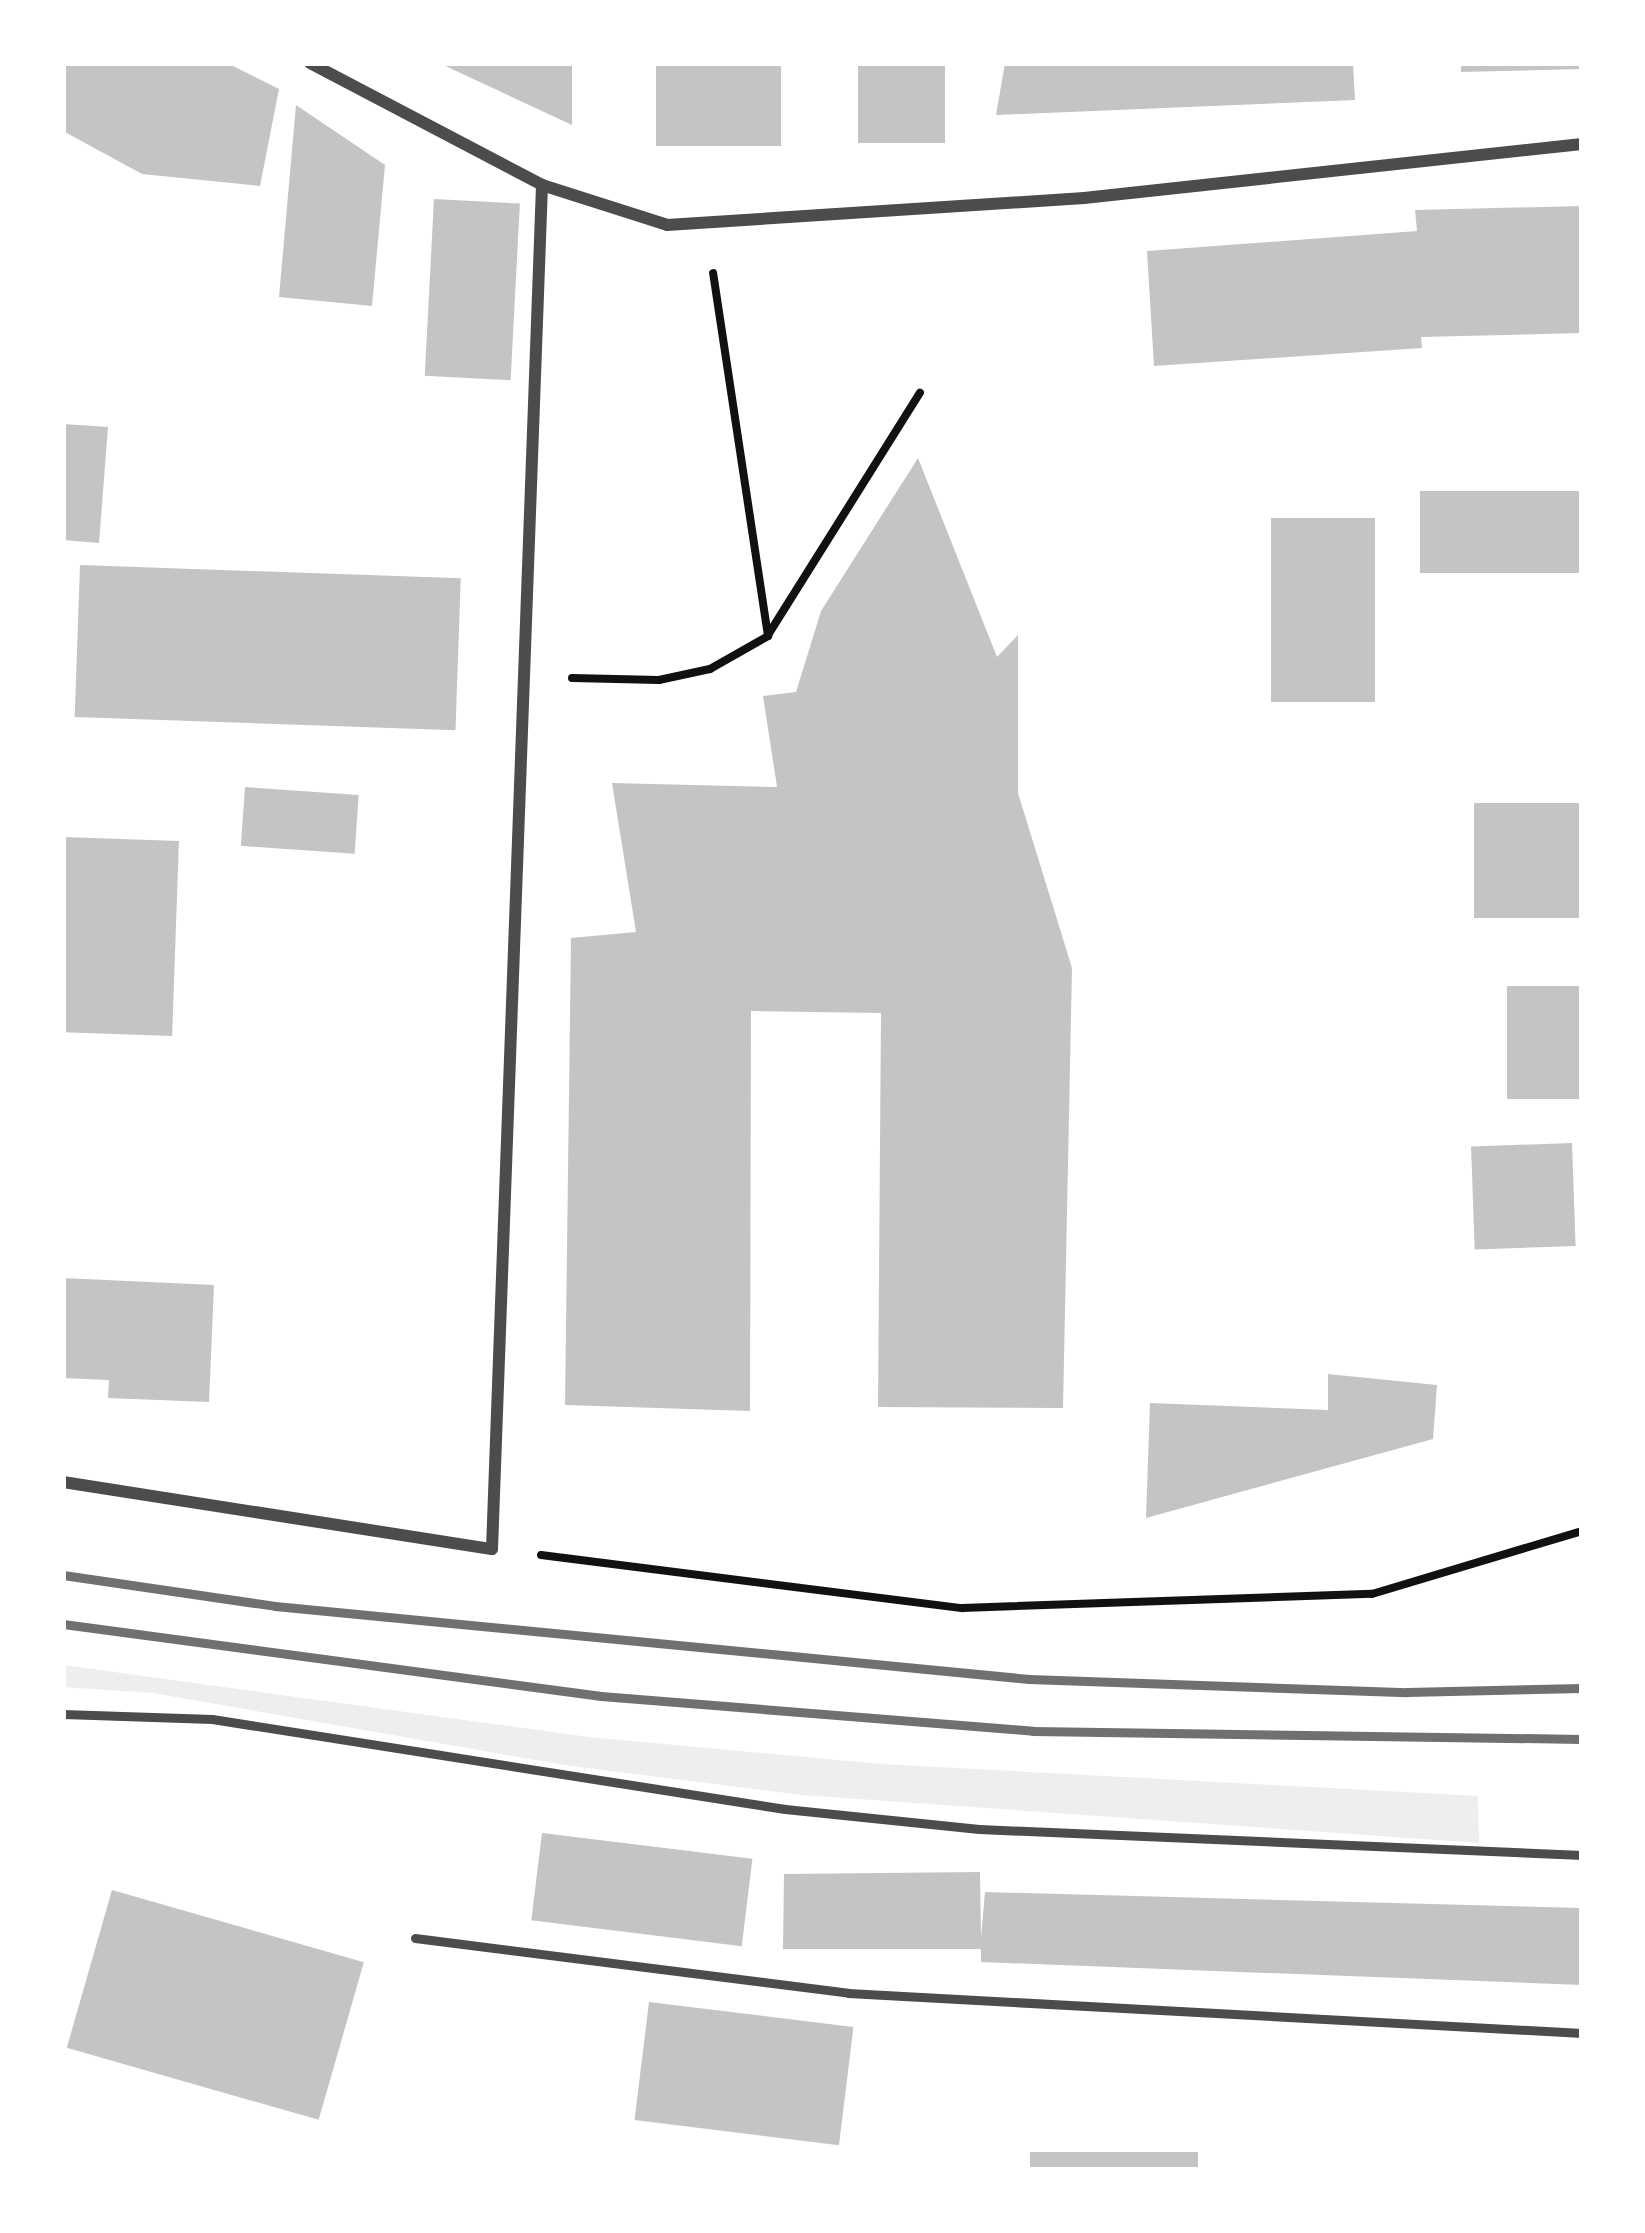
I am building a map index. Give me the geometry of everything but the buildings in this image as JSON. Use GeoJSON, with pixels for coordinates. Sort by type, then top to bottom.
{"type":"FeatureCollection","features":[{"type":"Feature","properties":{"kind":"street"},"geometry":{"type":"LineString","coordinates":[[310,63],[542,185],[602,210],[667,224],[1084,198],[1582,144]]}},
{"type":"Feature","properties":{"kind":"street"},"geometry":{"type":"LineString","coordinates":[[63,1482],[492,1549],[542,185]]}},
{"type":"Feature","properties":{"kind":"lane"},"geometry":{"type":"LineString","coordinates":[[63,1714],[212,1719],[785,1810],[979,1829],[1582,1856]]}},
{"type":"Feature","properties":{"kind":"lane"},"geometry":{"type":"LineString","coordinates":[[415,1938],[848,1993],[1582,2033]]}},
{"type":"Feature","properties":{"kind":"path"},"geometry":{"type":"LineString","coordinates":[[710,254],[768,636]]}},
{"type":"Feature","properties":{"kind":"path"},"geometry":{"type":"LineString","coordinates":[[524,677],[659,680],[710,669],[768,636],[920,393]]}},
{"type":"Feature","properties":{"kind":"path"},"geometry":{"type":"LineString","coordinates":[[492,1549],[962,1608],[1372,1594],[1582,1531]]}},
{"type":"Feature","properties":{"kind":"shaded area"},"geometry":{"type":"Polygon","coordinates":[[[63,1665],[589,1737],[881,1764],[1478,1796],[1479,1843],[802,1795],[564,1765],[153,1693],[63,1687],[63,1665]]]}},
{"type":"Feature","properties":{"kind":"railway"},"geometry":{"type":"LineString","coordinates":[[63,1575],[275,1606],[1029,1679],[1407,1692],[1582,1688]]}},
{"type":"Feature","properties":{"kind":"railway"},"geometry":{"type":"LineString","coordinates":[[63,1624],[601,1696],[1033,1731],[1582,1739]]}}]}
